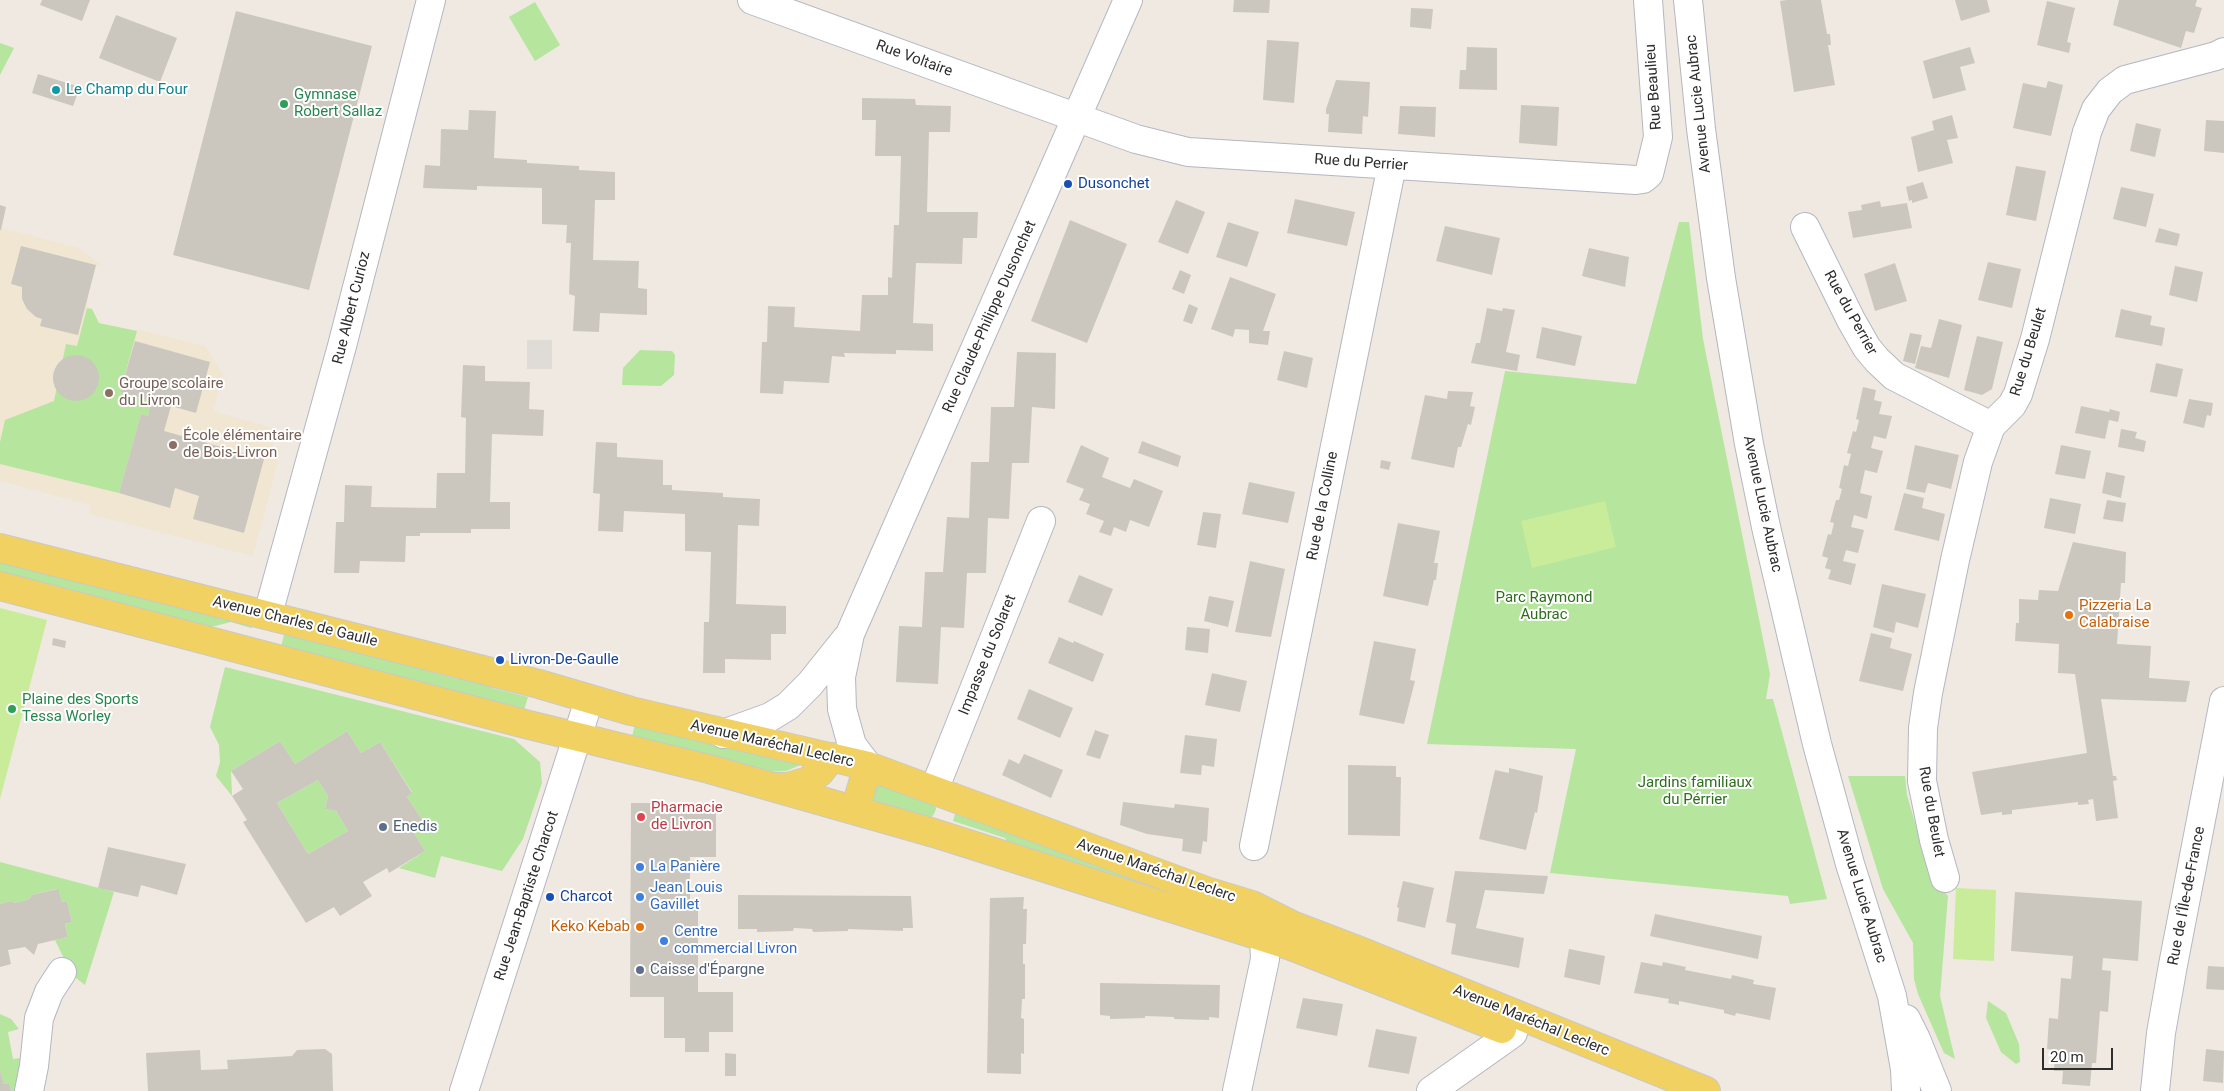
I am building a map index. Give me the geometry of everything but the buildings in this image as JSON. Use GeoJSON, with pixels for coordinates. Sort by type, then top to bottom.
{"type":"FeatureCollection","features":[{"type":"Feature","properties":{"kind":"main road","name":"Avenue Charles de Gaulle"},"geometry":{"type":"LineString","coordinates":[[0,548],[172,593],[272,615],[539,684],[589,700]]}},
{"type":"Feature","properties":{"kind":"main road"},"geometry":{"type":"LineString","coordinates":[[0,586],[578,738]]}},
{"type":"Feature","properties":{"kind":"main road"},"geometry":{"type":"LineString","coordinates":[[250,652],[272,615]]}},
{"type":"Feature","properties":{"kind":"main road","name":"Avenue Maréchal Leclerc"},"geometry":{"type":"LineString","coordinates":[[589,700],[723,734],[868,766],[1197,888],[1252,905],[1292,925],[1706,1091]]}},
{"type":"Feature","properties":{"kind":"main road","name":"Avenue Maréchal Leclerc"},"geometry":{"type":"LineString","coordinates":[[578,738],[774,787],[934,833],[1291,946],[1659,1091]]}},
{"type":"Feature","properties":{"kind":"main road"},"geometry":{"type":"LineString","coordinates":[[774,787],[795,786],[808,780],[820,772],[832,757]]}},
{"type":"Feature","properties":{"kind":"main road"},"geometry":{"type":"LineString","coordinates":[[855,810],[868,766]]}},
{"type":"Feature","properties":{"kind":"main road"},"geometry":{"type":"LineString","coordinates":[[934,833],[946,814],[940,792]]}},
{"type":"Feature","properties":{"kind":"street","name":"Rue Albert Curioz"},"geometry":{"type":"LineString","coordinates":[[272,615],[271,603],[337,365],[431,0]]}},
{"type":"Feature","properties":{"kind":"street","name":"Rue Voltaire"},"geometry":{"type":"LineString","coordinates":[[752,0],[1077,117]]}},
{"type":"Feature","properties":{"kind":"street","name":"Rue Claude-Philippe Dusonchet"},"geometry":{"type":"LineString","coordinates":[[832,757],[842,709],[842,677],[850,634],[1128,0]]}},
{"type":"Feature","properties":{"kind":"street","name":"Rue Beaulieu"},"geometry":{"type":"LineString","coordinates":[[1648,0],[1658,127],[1656,147],[1649,174]]}},
{"type":"Feature","properties":{"kind":"street","name":"Avenue Lucie Aubrac"},"geometry":{"type":"LineString","coordinates":[[1688,0],[1700,120],[1721,278],[1766,527],[1820,753],[1850,864],[1892,996],[1905,1069],[1906,1091]]}},
{"type":"Feature","properties":{"kind":"street","name":"Rue du Beulet"},"geometry":{"type":"LineString","coordinates":[[1945,878],[1934,840],[1922,781],[1923,728],[1928,693],[1959,542],[1978,462],[1992,426],[2012,405],[2018,394],[2035,339],[2084,142],[2096,109],[2110,91],[2125,80],[2216,56],[2224,52]]}},
{"type":"Feature","properties":{"kind":"street","name":"Rue du Perrier"},"geometry":{"type":"LineString","coordinates":[[1077,117],[1136,139],[1188,152],[1636,180],[1643,179],[1649,174]]}},
{"type":"Feature","properties":{"kind":"street","name":"Rue de la Colline"},"geometry":{"type":"LineString","coordinates":[[1254,846],[1392,165]]}},
{"type":"Feature","properties":{"kind":"street","name":"Rue du Perrier"},"geometry":{"type":"LineString","coordinates":[[1805,227],[1851,320],[1867,348],[1877,360],[1894,376],[1992,426]]}},
{"type":"Feature","properties":{"kind":"street","name":"Impasse du Solaret"},"geometry":{"type":"LineString","coordinates":[[940,792],[1041,520]]}},
{"type":"Feature","properties":{"kind":"street","name":"Rue Claude-Philippe Dusonchet"},"geometry":{"type":"LineString","coordinates":[[723,734],[770,717],[788,706],[810,684],[850,634]]}},
{"type":"Feature","properties":{"kind":"street","name":"Rue Jean-Baptiste Charcot"},"geometry":{"type":"LineString","coordinates":[[464,1091],[589,700]]}},
{"type":"Feature","properties":{"kind":"street","name":"Rue de l'Île-de-France"},"geometry":{"type":"LineString","coordinates":[[2154,1091],[2161,1033],[2173,964],[2224,701]]}},
{"type":"Feature","properties":{"kind":"street","name":"Rue Claude-Philippe Dusonchet"},"geometry":{"type":"LineString","coordinates":[[842,709],[852,745],[868,766]]}},
{"type":"Feature","properties":{"kind":"street"},"geometry":{"type":"LineString","coordinates":[[1237,1091],[1265,959],[1264,938]]}},
{"type":"Feature","properties":{"kind":"street"},"geometry":{"type":"LineString","coordinates":[[29,1091],[34,1066],[39,1018],[49,992],[62,972]]}},
{"type":"Feature","properties":{"kind":"street","name":"Avenue Lucie Aubrac"},"geometry":{"type":"LineString","coordinates":[[1892,996],[1916,1039],[1937,1091]]}},
{"type":"Feature","properties":{"kind":"street"},"geometry":{"type":"LineString","coordinates":[[1431,1091],[1513,1033]]}},
{"type":"Feature","properties":{"kind":"shaded area","name":"Groupe scolaire du Livron"},"geometry":{"type":"Polygon","coordinates":[[[0,205],[6,207],[2,228],[79,248],[102,266],[96,265],[87,308],[92,309],[99,323],[137,331],[137,329],[205,346],[223,375],[213,411],[277,429],[272,447],[281,450],[253,556],[89,514],[91,505],[0,481],[0,205]]]}},
{"type":"Feature","properties":{"kind":"shaded area"},"geometry":{"type":"Polygon","coordinates":[[[527,340],[552,340],[552,369],[527,369],[527,340]]]}},
{"type":"Feature","properties":{"kind":"green space"},"geometry":{"type":"Polygon","coordinates":[[[535,2],[560,45],[535,61],[509,17],[535,2]]]}},
{"type":"Feature","properties":{"kind":"green space"},"geometry":{"type":"Polygon","coordinates":[[[0,43],[14,48],[0,75],[0,43]]]}},
{"type":"Feature","properties":{"kind":"green space"},"geometry":{"type":"Polygon","coordinates":[[[1679,222],[1689,222],[1703,339],[1770,674],[1766,699],[1773,699],[1827,899],[1790,904],[1788,896],[1550,873],[1576,749],[1427,744],[1505,371],[1636,384],[1679,222]]]}},
{"type":"Feature","properties":{"kind":"green space"},"geometry":{"type":"Polygon","coordinates":[[[87,308],[92,309],[99,323],[137,331],[120,392],[151,401],[148,416],[141,414],[119,493],[0,464],[0,442],[5,420],[54,401],[66,344],[77,346],[87,308]]]}},
{"type":"Feature","properties":{"kind":"green space"},"geometry":{"type":"Polygon","coordinates":[[[640,350],[672,351],[675,355],[674,375],[661,386],[622,385],[623,368],[640,350]]]}},
{"type":"Feature","properties":{"kind":"green space"},"geometry":{"type":"Polygon","coordinates":[[[1605,501],[1616,547],[1532,568],[1521,521],[1605,501]]]}},
{"type":"Feature","properties":{"kind":"green space"},"geometry":{"type":"Polygon","coordinates":[[[0,561],[216,617],[231,613],[263,621],[251,628],[231,622],[207,628],[0,574],[0,561]]]}},
{"type":"Feature","properties":{"kind":"green space","name":"Plaine des Sports Tessa Worley"},"geometry":{"type":"Polygon","coordinates":[[[0,608],[47,620],[0,799],[0,608]]]}},
{"type":"Feature","properties":{"kind":"green space"},"geometry":{"type":"Polygon","coordinates":[[[286,627],[344,642],[355,652],[458,679],[461,671],[495,679],[493,688],[528,697],[524,710],[281,647],[286,627]]]}},
{"type":"Feature","properties":{"kind":"green space"},"geometry":{"type":"Polygon","coordinates":[[[225,667],[514,739],[540,762],[542,783],[523,839],[502,871],[441,856],[435,878],[399,868],[425,851],[413,831],[425,824],[407,797],[412,792],[380,742],[361,753],[347,731],[295,764],[280,741],[231,771],[232,796],[216,776],[220,762],[219,745],[210,727],[225,667]]]}},
{"type":"Feature","properties":{"kind":"green space"},"geometry":{"type":"Polygon","coordinates":[[[635,724],[757,755],[800,760],[803,764],[786,771],[766,772],[632,737],[635,724]]]}},
{"type":"Feature","properties":{"kind":"green space"},"geometry":{"type":"Polygon","coordinates":[[[1848,776],[1905,776],[1907,795],[1918,833],[1940,887],[1948,896],[1940,996],[1955,1059],[1944,1053],[1918,994],[1914,979],[1913,943],[1883,889],[1848,776]]]}},
{"type":"Feature","properties":{"kind":"green space"},"geometry":{"type":"Polygon","coordinates":[[[318,780],[328,796],[325,809],[336,811],[348,831],[308,854],[277,803],[318,780]]]}},
{"type":"Feature","properties":{"kind":"green space"},"geometry":{"type":"Polygon","coordinates":[[[877,781],[935,803],[936,809],[934,814],[930,819],[873,805],[868,790],[877,781]]]}},
{"type":"Feature","properties":{"kind":"green space"},"geometry":{"type":"Polygon","coordinates":[[[957,807],[1198,898],[1198,906],[1011,848],[1005,838],[953,821],[957,807]]]}},
{"type":"Feature","properties":{"kind":"green space"},"geometry":{"type":"Polygon","coordinates":[[[0,862],[114,892],[85,985],[72,975],[55,940],[68,937],[65,924],[72,922],[67,901],[62,902],[57,889],[31,895],[30,899],[15,903],[11,901],[0,904],[0,862]]]}},
{"type":"Feature","properties":{"kind":"green space"},"geometry":{"type":"Polygon","coordinates":[[[1956,888],[1996,890],[1994,961],[1953,959],[1956,888]]]}},
{"type":"Feature","properties":{"kind":"green space"},"geometry":{"type":"Polygon","coordinates":[[[1988,1001],[2006,1013],[2019,1044],[2020,1062],[2016,1064],[2001,1052],[1986,1018],[1988,1001]]]}},
{"type":"Feature","properties":{"kind":"green space"},"geometry":{"type":"Polygon","coordinates":[[[0,1014],[11,1019],[19,1029],[8,1032],[13,1059],[27,1057],[20,1091],[11,1091],[9,1083],[4,1084],[0,1072],[0,1014]]]}},
{"type":"Feature","properties":{"kind":"place","name":"Le Champ du Four"},"geometry":{"type":"Point","coordinates":[56,90]}},
{"type":"Feature","properties":{"kind":"place","name":"Gymnase Robert Sallaz"},"geometry":{"type":"Point","coordinates":[284,104]}},
{"type":"Feature","properties":{"kind":"place","name":"Dusonchet"},"geometry":{"type":"Point","coordinates":[1068,184]}},
{"type":"Feature","properties":{"kind":"place","name":"Groupe scolaire du Livron"},"geometry":{"type":"Point","coordinates":[109,393]}},
{"type":"Feature","properties":{"kind":"place","name":"École élémentaire de Bois-Livron"},"geometry":{"type":"Point","coordinates":[173,445]}},
{"type":"Feature","properties":{"kind":"place","name":"Pizzeria La Calabraise"},"geometry":{"type":"Point","coordinates":[2069,615]}},
{"type":"Feature","properties":{"kind":"place","name":"Livron-De-Gaulle"},"geometry":{"type":"Point","coordinates":[500,660]}},
{"type":"Feature","properties":{"kind":"place","name":"Plaine des Sports Tessa Worley"},"geometry":{"type":"Point","coordinates":[12,709]}},
{"type":"Feature","properties":{"kind":"place","name":"Pharmacie de Livron"},"geometry":{"type":"Point","coordinates":[641,817]}},
{"type":"Feature","properties":{"kind":"place","name":"Enedis"},"geometry":{"type":"Point","coordinates":[383,827]}},
{"type":"Feature","properties":{"kind":"place","name":"La Panière"},"geometry":{"type":"Point","coordinates":[640,867]}},
{"type":"Feature","properties":{"kind":"place","name":"Charcot"},"geometry":{"type":"Point","coordinates":[550,897]}},
{"type":"Feature","properties":{"kind":"place","name":"Jean Louis Gavillet"},"geometry":{"type":"Point","coordinates":[640,897]}},
{"type":"Feature","properties":{"kind":"place","name":"Keko Kebab"},"geometry":{"type":"Point","coordinates":[640,927]}},
{"type":"Feature","properties":{"kind":"place","name":"Centre commercial Livron"},"geometry":{"type":"Point","coordinates":[664,941]}},
{"type":"Feature","properties":{"kind":"place","name":"Caisse d'Épargne"},"geometry":{"type":"Point","coordinates":[640,970]}},
{"type":"Feature","properties":{"kind":"park label","name":"Parc Raymond Aubrac"},"geometry":{"type":"Point","coordinates":[1544,606]}},
{"type":"Feature","properties":{"kind":"park label","name":"Jardins familiaux du Pérrier"},"geometry":{"type":"Point","coordinates":[1695,792]}}]}
